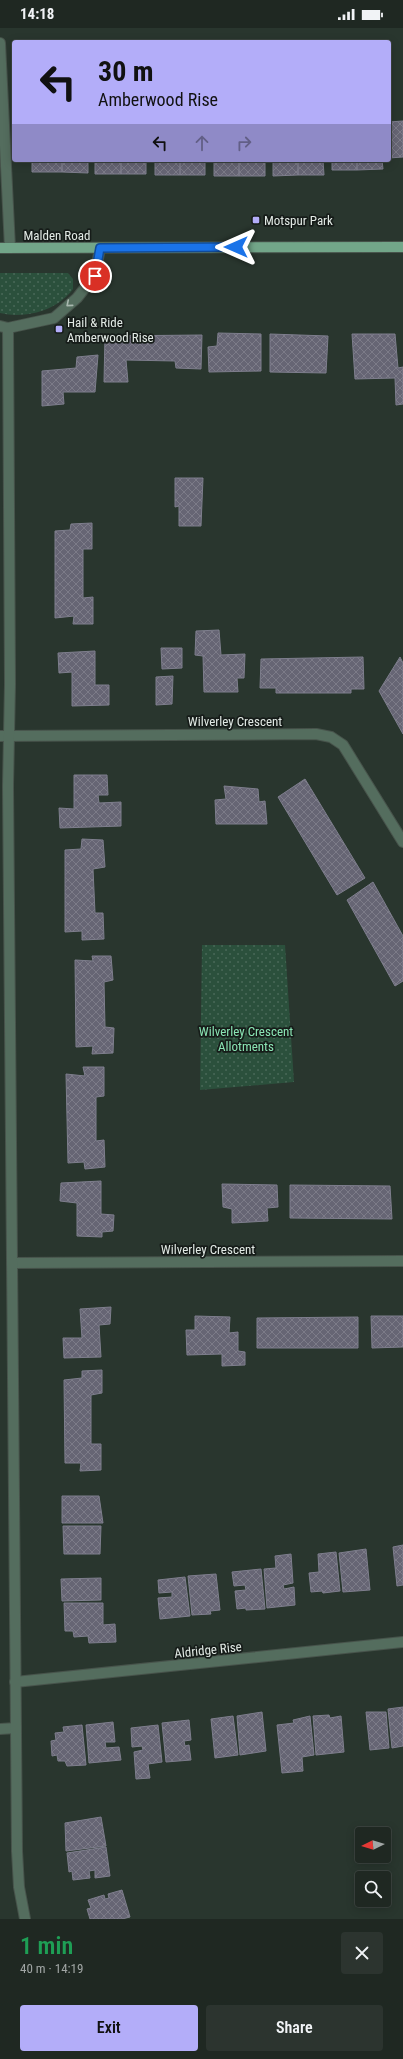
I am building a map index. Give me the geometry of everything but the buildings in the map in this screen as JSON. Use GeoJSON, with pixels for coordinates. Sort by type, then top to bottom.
{"type":"FeatureCollection","features":[{"type":"Feature","properties":{"kind":"main road","name":"Malden Road"},"geometry":{"type":"LineString","coordinates":[[0,248],[403,247]]}},
{"type":"Feature","properties":{"kind":"street"},"geometry":{"type":"LineString","coordinates":[[0,43],[10,248]]}},
{"type":"Feature","properties":{"kind":"street"},"geometry":{"type":"LineString","coordinates":[[25,1919],[19,1887],[17,1851],[12,1263],[5,736],[4,327],[54,318],[77,298],[95,276],[100,248]]}},
{"type":"Feature","properties":{"kind":"street","name":"Wilverley Crescent"},"geometry":{"type":"LineString","coordinates":[[5,736],[316,734],[331,737],[343,745],[403,842]]}},
{"type":"Feature","properties":{"kind":"street","name":"Wilverley Crescent"},"geometry":{"type":"LineString","coordinates":[[12,1263],[403,1261]]}},
{"type":"Feature","properties":{"kind":"street","name":"Aldridge Rise"},"geometry":{"type":"LineString","coordinates":[[15,1682],[403,1642]]}},
{"type":"Feature","properties":{"kind":"street"},"geometry":{"type":"LineString","coordinates":[[0,1729],[16,1728]]}},
{"type":"Feature","properties":{"kind":"green space"},"geometry":{"type":"Polygon","coordinates":[[[0,273],[68,273],[73,279],[73,289],[58,303],[40,312],[20,315],[0,313],[0,273]]]}},
{"type":"Feature","properties":{"kind":"green space","name":"Wilverley Crescent Allotments"},"geometry":{"type":"Polygon","coordinates":[[[202,945],[285,945],[294,1082],[200,1090],[202,945]]]}},
{"type":"Feature","properties":{"kind":"place","name":"Motspur Park"},"geometry":{"type":"Point","coordinates":[256,220]}},
{"type":"Feature","properties":{"kind":"place","name":"Hail & Ride Amberwood Rise"},"geometry":{"type":"Point","coordinates":[59,329]}},
{"type":"Feature","properties":{"kind":"route"},"geometry":{"type":"LineString","coordinates":[[95,276],[100,248],[236,247]]}}]}
